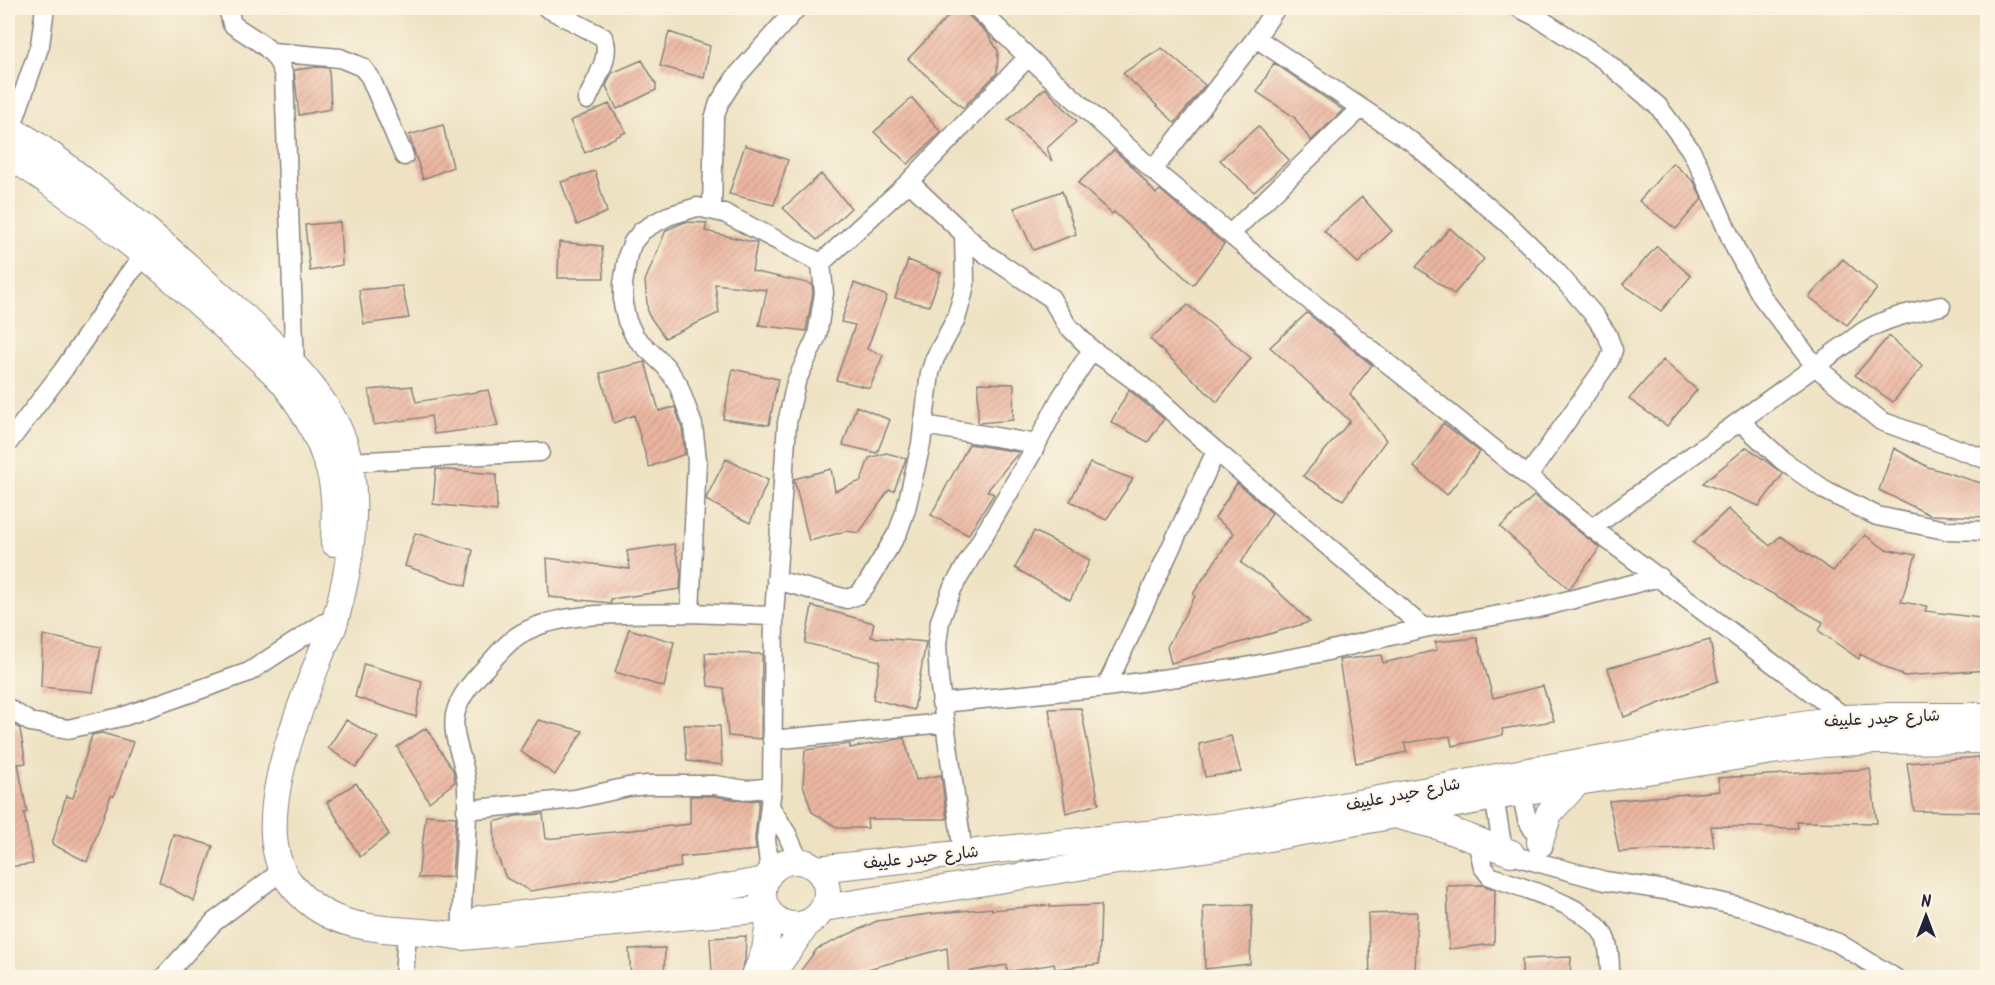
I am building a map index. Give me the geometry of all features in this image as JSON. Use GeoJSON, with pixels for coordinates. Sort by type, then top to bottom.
{"type":"FeatureCollection","features":[{"type":"Feature","properties":{"kind":"main road"},"geometry":{"type":"LineString","coordinates":[[9,128],[56,158],[149,231],[231,305],[294,368],[328,411],[344,444],[351,475],[350,547],[328,630],[286,751],[277,783],[273,820],[275,845],[283,870],[297,891],[326,913],[348,923],[374,930],[454,930],[768,912],[778,921],[788,925],[798,925],[816,915]]}},
{"type":"Feature","properties":{"kind":"main road"},"geometry":{"type":"LineString","coordinates":[[8,155],[41,176],[146,255],[287,387],[315,433],[329,468],[335,512],[328,630]]}},
{"type":"Feature","properties":{"kind":"main road","name":"شارع حيدر علييف"},"geometry":{"type":"LineString","coordinates":[[808,865],[963,853],[1222,826],[1743,733],[1846,718],[1988,716]]}},
{"type":"Feature","properties":{"kind":"main road","name":"شارع حيدر علييف"},"geometry":{"type":"LineString","coordinates":[[816,915],[1097,864],[1225,846],[1578,782],[1823,744],[1988,740]]}},
{"type":"Feature","properties":{"kind":"main road"},"geometry":{"type":"LineString","coordinates":[[1540,842],[1549,813],[1578,782]]}},
{"type":"Feature","properties":{"kind":"main road"},"geometry":{"type":"LineString","coordinates":[[1396,815],[1440,827],[1511,853]]}},
{"type":"Feature","properties":{"kind":"main road"},"geometry":{"type":"LineString","coordinates":[[754,978],[765,950],[768,912],[762,894],[768,876],[780,864],[808,865],[826,883],[827,900],[770,978]]}},
{"type":"Feature","properties":{"kind":"main road"},"geometry":{"type":"LineString","coordinates":[[454,930],[688,894],[768,876]]}},
{"type":"Feature","properties":{"kind":"street"},"geometry":{"type":"LineString","coordinates":[[9,128],[40,45],[45,8]]}},
{"type":"Feature","properties":{"kind":"street"},"geometry":{"type":"LineString","coordinates":[[228,8],[232,24],[272,52],[280,63],[284,76],[294,368]]}},
{"type":"Feature","properties":{"kind":"street"},"geometry":{"type":"LineString","coordinates":[[547,8],[603,38],[606,43],[604,59],[587,100]]}},
{"type":"Feature","properties":{"kind":"street"},"geometry":{"type":"LineString","coordinates":[[712,209],[714,119],[719,103],[735,78],[797,8]]}},
{"type":"Feature","properties":{"kind":"street"},"geometry":{"type":"LineString","coordinates":[[1153,170],[1256,38],[1276,8]]}},
{"type":"Feature","properties":{"kind":"street"},"geometry":{"type":"LineString","coordinates":[[1519,8],[1537,16],[1604,60],[1658,106],[1690,149],[1736,250],[1757,289],[1815,366],[1881,421],[1988,460]]}},
{"type":"Feature","properties":{"kind":"street"},"geometry":{"type":"LineString","coordinates":[[988,11],[1028,57],[1153,170],[1304,296],[1592,528],[1846,718]]}},
{"type":"Feature","properties":{"kind":"street"},"geometry":{"type":"LineString","coordinates":[[1256,38],[1412,141],[1508,224],[1556,271],[1594,315],[1607,334],[1613,350],[1609,361],[1528,476]]}},
{"type":"Feature","properties":{"kind":"street"},"geometry":{"type":"LineString","coordinates":[[272,52],[340,58],[362,67],[370,77],[404,156]]}},
{"type":"Feature","properties":{"kind":"street"},"geometry":{"type":"LineString","coordinates":[[821,263],[909,182],[1028,57]]}},
{"type":"Feature","properties":{"kind":"street"},"geometry":{"type":"LineString","coordinates":[[1230,234],[1361,108]]}},
{"type":"Feature","properties":{"kind":"street"},"geometry":{"type":"LineString","coordinates":[[909,182],[983,252],[1051,298],[1067,325],[1092,350],[1161,399],[1188,427],[1424,628]]}},
{"type":"Feature","properties":{"kind":"street"},"geometry":{"type":"LineString","coordinates":[[690,613],[697,460],[693,425],[678,384],[666,368],[635,337],[627,321],[623,304],[623,284],[628,254],[633,242],[642,231],[668,216],[697,207],[724,213],[821,263]]}},
{"type":"Feature","properties":{"kind":"street"},"geometry":{"type":"LineString","coordinates":[[776,580],[847,599],[858,595],[898,532],[913,478],[924,425],[930,373],[935,358],[956,319],[963,294],[965,283],[964,233]]}},
{"type":"Feature","properties":{"kind":"street"},"geometry":{"type":"LineString","coordinates":[[8,444],[64,369],[128,275],[146,255]]}},
{"type":"Feature","properties":{"kind":"street"},"geometry":{"type":"LineString","coordinates":[[768,876],[766,825],[771,808],[772,787],[774,616],[787,423],[796,382],[817,336],[824,293],[821,263]]}},
{"type":"Feature","properties":{"kind":"street"},"geometry":{"type":"LineString","coordinates":[[1592,528],[1864,331],[1881,322],[1941,306]]}},
{"type":"Feature","properties":{"kind":"street"},"geometry":{"type":"LineString","coordinates":[[963,853],[941,703],[937,644],[940,621],[952,589],[1037,444],[1060,399],[1092,350]]}},
{"type":"Feature","properties":{"kind":"street"},"geometry":{"type":"LineString","coordinates":[[1740,421],[1782,460],[1825,490],[1877,516],[1945,530],[1988,531]]}},
{"type":"Feature","properties":{"kind":"street"},"geometry":{"type":"LineString","coordinates":[[924,425],[1037,444]]}},
{"type":"Feature","properties":{"kind":"street"},"geometry":{"type":"LineString","coordinates":[[1106,687],[1216,451]]}},
{"type":"Feature","properties":{"kind":"street"},"geometry":{"type":"LineString","coordinates":[[348,462],[540,452]]}},
{"type":"Feature","properties":{"kind":"street"},"geometry":{"type":"LineString","coordinates":[[941,703],[1106,687],[1240,668],[1424,628],[1534,609],[1660,577]]}},
{"type":"Feature","properties":{"kind":"street"},"geometry":{"type":"LineString","coordinates":[[454,930],[466,810],[466,772],[456,742],[455,713],[465,692],[501,651],[517,637],[541,624],[578,617],[690,613],[774,616]]}},
{"type":"Feature","properties":{"kind":"street"},"geometry":{"type":"LineString","coordinates":[[8,708],[30,722],[68,729],[124,716],[249,672],[328,630]]}},
{"type":"Feature","properties":{"kind":"street"},"geometry":{"type":"LineString","coordinates":[[772,740],[944,723]]}},
{"type":"Feature","properties":{"kind":"street"},"geometry":{"type":"LineString","coordinates":[[466,810],[575,799],[628,787],[648,785],[715,785],[746,790],[772,787]]}},
{"type":"Feature","properties":{"kind":"street"},"geometry":{"type":"LineString","coordinates":[[1521,792],[1527,819],[1556,866]]}},
{"type":"Feature","properties":{"kind":"street"},"geometry":{"type":"LineString","coordinates":[[1494,797],[1502,844],[1511,853],[1521,858],[1605,881],[1671,891],[1746,908],[1838,943],[1895,978]]}},
{"type":"Feature","properties":{"kind":"street"},"geometry":{"type":"LineString","coordinates":[[771,808],[808,865]]}},
{"type":"Feature","properties":{"kind":"street"},"geometry":{"type":"LineString","coordinates":[[1477,841],[1483,867],[1490,876],[1568,906],[1589,918],[1606,938],[1610,958],[1610,978]]}},
{"type":"Feature","properties":{"kind":"street"},"geometry":{"type":"LineString","coordinates":[[163,978],[214,922],[283,870]]}},
{"type":"Feature","properties":{"kind":"street"},"geometry":{"type":"LineString","coordinates":[[404,978],[407,931]]}},
{"type":"Feature","properties":{"kind":"building"},"geometry":{"type":"Polygon","coordinates":[[[956,8],[966,8],[969,16],[988,34],[998,51],[997,73],[963,108],[908,59],[956,8]]]}},
{"type":"Feature","properties":{"kind":"building"},"geometry":{"type":"Polygon","coordinates":[[[669,32],[710,46],[704,78],[660,66],[669,32]]]}},
{"type":"Feature","properties":{"kind":"building"},"geometry":{"type":"Polygon","coordinates":[[[1162,48],[1205,85],[1175,123],[1123,73],[1162,48]]]}},
{"type":"Feature","properties":{"kind":"building"},"geometry":{"type":"Polygon","coordinates":[[[642,60],[656,84],[656,90],[617,109],[606,86],[612,73],[642,60]]]}},
{"type":"Feature","properties":{"kind":"building"},"geometry":{"type":"Polygon","coordinates":[[[1274,63],[1343,110],[1311,141],[1294,117],[1257,92],[1274,63]]]}},
{"type":"Feature","properties":{"kind":"building"},"geometry":{"type":"Polygon","coordinates":[[[329,68],[331,109],[299,115],[294,70],[329,68]]]}},
{"type":"Feature","properties":{"kind":"building"},"geometry":{"type":"Polygon","coordinates":[[[1045,88],[1077,121],[1047,148],[1052,161],[1008,120],[1045,88]]]}},
{"type":"Feature","properties":{"kind":"building"},"geometry":{"type":"Polygon","coordinates":[[[912,98],[941,132],[908,164],[874,132],[912,98]]]}},
{"type":"Feature","properties":{"kind":"building"},"geometry":{"type":"Polygon","coordinates":[[[609,104],[626,132],[585,153],[570,121],[609,104]]]}},
{"type":"Feature","properties":{"kind":"building"},"geometry":{"type":"Polygon","coordinates":[[[443,125],[453,167],[423,179],[409,135],[443,125]]]}},
{"type":"Feature","properties":{"kind":"building"},"geometry":{"type":"Polygon","coordinates":[[[1258,126],[1289,160],[1254,192],[1220,160],[1258,126]]]}},
{"type":"Feature","properties":{"kind":"building"},"geometry":{"type":"Polygon","coordinates":[[[745,145],[788,160],[774,205],[729,194],[745,145]]]}},
{"type":"Feature","properties":{"kind":"building"},"geometry":{"type":"Polygon","coordinates":[[[1114,150],[1133,167],[1156,194],[1160,190],[1224,244],[1193,285],[1114,212],[1112,214],[1078,183],[1114,150]]]}},
{"type":"Feature","properties":{"kind":"building"},"geometry":{"type":"Polygon","coordinates":[[[1673,163],[1694,182],[1702,199],[1676,229],[1639,201],[1673,163]]]}},
{"type":"Feature","properties":{"kind":"building"},"geometry":{"type":"Polygon","coordinates":[[[595,171],[607,212],[577,225],[561,182],[595,171]]]}},
{"type":"Feature","properties":{"kind":"building"},"geometry":{"type":"Polygon","coordinates":[[[821,174],[851,208],[817,240],[783,208],[821,174]]]}},
{"type":"Feature","properties":{"kind":"building"},"geometry":{"type":"Polygon","coordinates":[[[1062,191],[1076,234],[1033,250],[1014,208],[1062,191]]]}},
{"type":"Feature","properties":{"kind":"building"},"geometry":{"type":"Polygon","coordinates":[[[1362,197],[1392,231],[1358,263],[1324,231],[1362,197]]]}},
{"type":"Feature","properties":{"kind":"building"},"geometry":{"type":"Polygon","coordinates":[[[340,222],[342,265],[310,271],[305,225],[340,222]]]}},
{"type":"Feature","properties":{"kind":"building"},"geometry":{"type":"Polygon","coordinates":[[[685,222],[707,223],[705,231],[757,243],[752,271],[812,284],[813,293],[806,331],[759,325],[767,290],[715,284],[719,313],[665,338],[648,314],[645,281],[666,230],[685,222]]]}},
{"type":"Feature","properties":{"kind":"building"},"geometry":{"type":"Polygon","coordinates":[[[1450,228],[1484,259],[1454,294],[1416,267],[1450,228]]]}},
{"type":"Feature","properties":{"kind":"building"},"geometry":{"type":"Polygon","coordinates":[[[559,242],[602,246],[604,278],[558,278],[559,242]]]}},
{"type":"Feature","properties":{"kind":"building"},"geometry":{"type":"Polygon","coordinates":[[[1657,246],[1691,276],[1661,311],[1623,284],[1657,246]]]}},
{"type":"Feature","properties":{"kind":"building"},"geometry":{"type":"Polygon","coordinates":[[[1843,259],[1877,289],[1847,325],[1809,297],[1843,259]]]}},
{"type":"Feature","properties":{"kind":"building"},"geometry":{"type":"Polygon","coordinates":[[[908,260],[941,273],[929,306],[895,298],[908,260]]]}},
{"type":"Feature","properties":{"kind":"building"},"geometry":{"type":"Polygon","coordinates":[[[854,283],[887,296],[867,349],[883,355],[870,388],[836,380],[855,325],[841,322],[854,283]]]}},
{"type":"Feature","properties":{"kind":"building"},"geometry":{"type":"Polygon","coordinates":[[[402,286],[409,318],[364,324],[359,290],[402,286]]]}},
{"type":"Feature","properties":{"kind":"building"},"geometry":{"type":"Polygon","coordinates":[[[1188,305],[1251,358],[1217,402],[1150,339],[1188,305]]]}},
{"type":"Feature","properties":{"kind":"building"},"geometry":{"type":"Polygon","coordinates":[[[1307,313],[1372,365],[1350,394],[1386,440],[1343,500],[1303,476],[1350,421],[1270,347],[1307,313]]]}},
{"type":"Feature","properties":{"kind":"building"},"geometry":{"type":"Polygon","coordinates":[[[1889,336],[1923,366],[1893,402],[1855,375],[1889,336]]]}},
{"type":"Feature","properties":{"kind":"building"},"geometry":{"type":"Polygon","coordinates":[[[1663,360],[1697,390],[1667,426],[1629,399],[1663,360]]]}},
{"type":"Feature","properties":{"kind":"building"},"geometry":{"type":"Polygon","coordinates":[[[645,362],[659,411],[675,407],[682,428],[685,454],[649,467],[634,415],[614,423],[600,373],[645,362]]]}},
{"type":"Feature","properties":{"kind":"building"},"geometry":{"type":"Polygon","coordinates":[[[733,369],[778,379],[769,425],[723,419],[733,369]]]}},
{"type":"Feature","properties":{"kind":"building"},"geometry":{"type":"Polygon","coordinates":[[[978,383],[1014,384],[1013,420],[978,423],[978,383]]]}},
{"type":"Feature","properties":{"kind":"building"},"geometry":{"type":"Polygon","coordinates":[[[412,386],[416,402],[488,390],[498,426],[434,434],[431,416],[374,425],[369,390],[412,386]]]}},
{"type":"Feature","properties":{"kind":"building"},"geometry":{"type":"Polygon","coordinates":[[[1129,390],[1164,419],[1148,442],[1111,422],[1129,390]]]}},
{"type":"Feature","properties":{"kind":"building"},"geometry":{"type":"Polygon","coordinates":[[[856,406],[890,420],[877,453],[843,445],[856,406]]]}},
{"type":"Feature","properties":{"kind":"building"},"geometry":{"type":"Polygon","coordinates":[[[1443,423],[1480,452],[1447,495],[1414,467],[1443,423]]]}},
{"type":"Feature","properties":{"kind":"building"},"geometry":{"type":"Polygon","coordinates":[[[969,444],[1019,452],[987,491],[994,494],[968,535],[931,515],[969,444]]]}},
{"type":"Feature","properties":{"kind":"building"},"geometry":{"type":"Polygon","coordinates":[[[1747,447],[1783,474],[1759,506],[1703,483],[1747,447]]]}},
{"type":"Feature","properties":{"kind":"building"},"geometry":{"type":"Polygon","coordinates":[[[1894,448],[1928,467],[1988,485],[1988,517],[1930,515],[1879,490],[1894,448]]]}},
{"type":"Feature","properties":{"kind":"building"},"geometry":{"type":"Polygon","coordinates":[[[886,453],[906,459],[894,491],[889,490],[859,533],[847,531],[809,541],[794,479],[831,469],[835,491],[861,481],[869,458],[886,453]]]}},
{"type":"Feature","properties":{"kind":"building"},"geometry":{"type":"Polygon","coordinates":[[[726,459],[768,480],[750,523],[706,500],[726,459]]]}},
{"type":"Feature","properties":{"kind":"building"},"geometry":{"type":"Polygon","coordinates":[[[1090,463],[1133,479],[1106,520],[1070,501],[1090,463]]]}},
{"type":"Feature","properties":{"kind":"building"},"geometry":{"type":"Polygon","coordinates":[[[436,469],[496,474],[497,511],[433,504],[436,469]]]}},
{"type":"Feature","properties":{"kind":"building"},"geometry":{"type":"Polygon","coordinates":[[[1237,483],[1272,513],[1241,563],[1265,579],[1310,622],[1171,663],[1167,647],[1195,596],[1193,594],[1234,533],[1215,518],[1237,483]]]}},
{"type":"Feature","properties":{"kind":"building"},"geometry":{"type":"Polygon","coordinates":[[[1534,496],[1600,548],[1569,589],[1500,527],[1534,496]]]}},
{"type":"Feature","properties":{"kind":"building"},"geometry":{"type":"Polygon","coordinates":[[[1728,509],[1770,546],[1780,536],[1833,571],[1865,535],[1885,549],[1916,555],[1901,602],[1927,606],[1925,611],[1988,619],[1988,670],[1904,676],[1860,654],[1859,659],[1819,631],[1823,622],[1746,579],[1693,543],[1728,509]]]}},
{"type":"Feature","properties":{"kind":"building"},"geometry":{"type":"Polygon","coordinates":[[[1034,531],[1090,560],[1070,600],[1015,568],[1034,531]]]}},
{"type":"Feature","properties":{"kind":"building"},"geometry":{"type":"Polygon","coordinates":[[[415,533],[473,550],[466,586],[405,566],[415,533]]]}},
{"type":"Feature","properties":{"kind":"building"},"geometry":{"type":"Polygon","coordinates":[[[674,544],[681,573],[680,589],[611,599],[611,603],[549,597],[547,558],[630,569],[627,551],[674,544]]]}},
{"type":"Feature","properties":{"kind":"building"},"geometry":{"type":"Polygon","coordinates":[[[812,606],[874,623],[871,637],[926,642],[914,710],[873,699],[880,661],[805,643],[812,606]]]}},
{"type":"Feature","properties":{"kind":"building"},"geometry":{"type":"Polygon","coordinates":[[[629,629],[674,642],[664,687],[615,672],[629,629]]]}},
{"type":"Feature","properties":{"kind":"building"},"geometry":{"type":"Polygon","coordinates":[[[43,635],[101,647],[93,692],[41,687],[43,635]]]}},
{"type":"Feature","properties":{"kind":"building"},"geometry":{"type":"Polygon","coordinates":[[[1477,638],[1493,698],[1543,686],[1554,721],[1502,729],[1503,735],[1452,746],[1450,736],[1404,743],[1407,752],[1356,763],[1339,660],[1381,655],[1383,663],[1437,650],[1435,642],[1477,638]]]}},
{"type":"Feature","properties":{"kind":"building"},"geometry":{"type":"Polygon","coordinates":[[[1710,640],[1718,681],[1624,717],[1608,668],[1710,640]]]}},
{"type":"Feature","properties":{"kind":"building"},"geometry":{"type":"Polygon","coordinates":[[[705,653],[762,654],[761,739],[728,736],[724,688],[708,686],[705,653]]]}},
{"type":"Feature","properties":{"kind":"building"},"geometry":{"type":"Polygon","coordinates":[[[364,664],[422,681],[416,717],[355,697],[364,664]]]}},
{"type":"Feature","properties":{"kind":"building"},"geometry":{"type":"Polygon","coordinates":[[[1081,708],[1099,804],[1066,813],[1049,709],[1081,708]]]}},
{"type":"Feature","properties":{"kind":"building"},"geometry":{"type":"Polygon","coordinates":[[[346,720],[378,738],[356,767],[328,748],[346,720]]]}},
{"type":"Feature","properties":{"kind":"building"},"geometry":{"type":"Polygon","coordinates":[[[538,720],[583,731],[555,775],[520,751],[538,720]]]}},
{"type":"Feature","properties":{"kind":"building"},"geometry":{"type":"Polygon","coordinates":[[[8,721],[20,729],[26,763],[18,764],[33,864],[8,867],[8,721]]]}},
{"type":"Feature","properties":{"kind":"building"},"geometry":{"type":"Polygon","coordinates":[[[684,725],[720,726],[722,765],[687,761],[684,725]]]}},
{"type":"Feature","properties":{"kind":"building"},"geometry":{"type":"Polygon","coordinates":[[[426,728],[453,770],[455,782],[429,802],[397,747],[426,728]]]}},
{"type":"Feature","properties":{"kind":"building"},"geometry":{"type":"Polygon","coordinates":[[[102,733],[133,742],[87,862],[52,844],[66,796],[73,798],[92,735],[102,733]]]}},
{"type":"Feature","properties":{"kind":"building"},"geometry":{"type":"Polygon","coordinates":[[[1231,736],[1241,772],[1205,777],[1199,744],[1231,736]]]}},
{"type":"Feature","properties":{"kind":"building"},"geometry":{"type":"Polygon","coordinates":[[[904,738],[916,780],[941,775],[947,819],[867,819],[868,828],[838,828],[812,812],[803,785],[805,750],[850,744],[850,748],[904,738]]]}},
{"type":"Feature","properties":{"kind":"building"},"geometry":{"type":"Polygon","coordinates":[[[1979,757],[1987,812],[1914,811],[1907,763],[1979,757]]]}},
{"type":"Feature","properties":{"kind":"building"},"geometry":{"type":"Polygon","coordinates":[[[1870,769],[1877,823],[1797,822],[1798,828],[1711,826],[1714,847],[1619,852],[1609,801],[1720,791],[1718,778],[1870,769]]]}},
{"type":"Feature","properties":{"kind":"building"},"geometry":{"type":"Polygon","coordinates":[[[356,783],[389,834],[360,857],[327,802],[356,783]]]}},
{"type":"Feature","properties":{"kind":"building"},"geometry":{"type":"Polygon","coordinates":[[[690,796],[714,796],[745,801],[759,800],[756,850],[680,857],[681,867],[530,891],[506,878],[495,850],[494,822],[516,816],[543,814],[546,839],[690,824],[690,796]]]}},
{"type":"Feature","properties":{"kind":"building"},"geometry":{"type":"Polygon","coordinates":[[[426,815],[456,817],[452,877],[418,878],[426,815]]]}},
{"type":"Feature","properties":{"kind":"building"},"geometry":{"type":"Polygon","coordinates":[[[173,834],[213,846],[194,901],[159,882],[173,834]]]}},
{"type":"Feature","properties":{"kind":"building"},"geometry":{"type":"Polygon","coordinates":[[[1483,885],[1495,890],[1494,944],[1449,949],[1447,886],[1483,885]]]}},
{"type":"Feature","properties":{"kind":"building"},"geometry":{"type":"Polygon","coordinates":[[[1050,905],[1050,907],[1101,905],[1099,964],[1055,969],[1054,964],[1007,972],[1007,965],[949,975],[947,948],[834,978],[795,978],[817,949],[877,921],[992,908],[992,910],[1050,905]]]}},
{"type":"Feature","properties":{"kind":"building"},"geometry":{"type":"Polygon","coordinates":[[[1252,905],[1250,964],[1205,969],[1203,906],[1252,905]]]}},
{"type":"Feature","properties":{"kind":"building"},"geometry":{"type":"Polygon","coordinates":[[[1417,912],[1415,972],[1370,977],[1368,914],[1417,912]]]}},
{"type":"Feature","properties":{"kind":"building"},"geometry":{"type":"Polygon","coordinates":[[[746,936],[745,960],[740,975],[712,973],[710,938],[746,936]]]}},
{"type":"Feature","properties":{"kind":"building"},"geometry":{"type":"Polygon","coordinates":[[[665,948],[664,978],[631,978],[629,949],[665,948]]]}},
{"type":"Feature","properties":{"kind":"building"},"geometry":{"type":"Polygon","coordinates":[[[1571,957],[1570,978],[1522,978],[1522,959],[1571,957]]]}}]}
